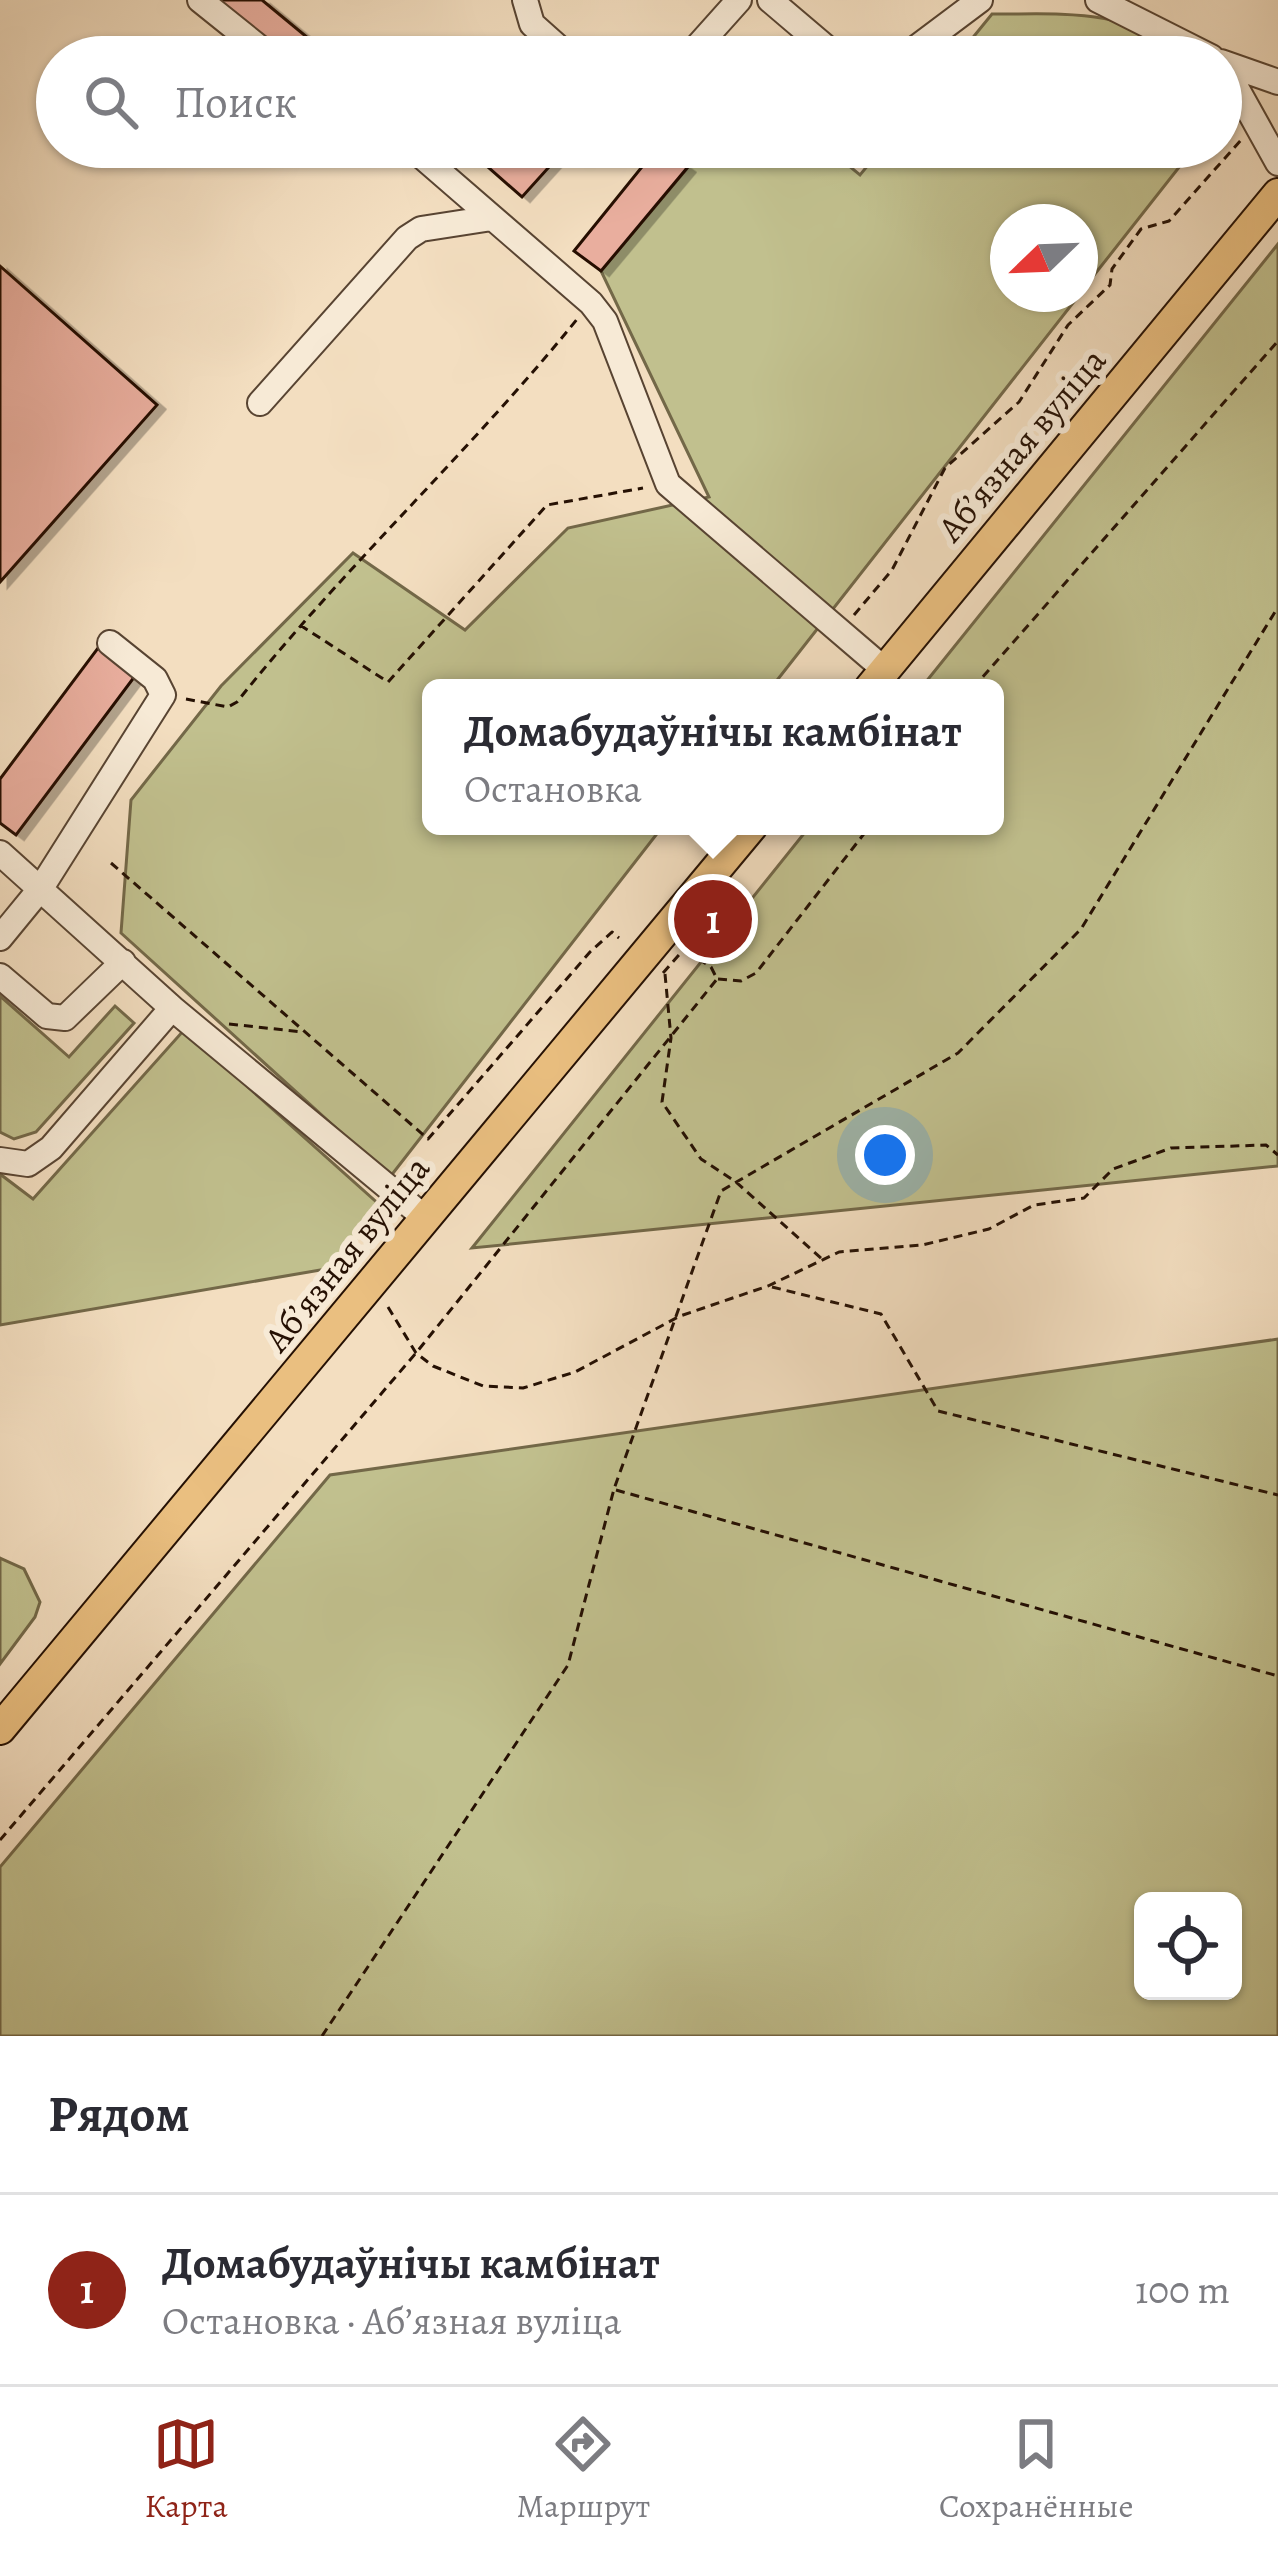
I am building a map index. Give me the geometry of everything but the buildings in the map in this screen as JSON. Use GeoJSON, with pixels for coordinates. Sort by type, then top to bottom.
{"type":"FeatureCollection","features":[{"type":"Feature","properties":{"kind":"main road","name":"Абʼязная вуліца"},"geometry":{"type":"LineString","coordinates":[[877,679],[1278,194]]}},
{"type":"Feature","properties":{"kind":"main road","name":"Абʼязная вуліца"},"geometry":{"type":"LineString","coordinates":[[0,1729],[744,835]]}},
{"type":"Feature","properties":{"kind":"lane"},"geometry":{"type":"LineString","coordinates":[[200,0],[245,36]]}},
{"type":"Feature","properties":{"kind":"lane"},"geometry":{"type":"LineString","coordinates":[[525,0],[532,24],[545,36]]}},
{"type":"Feature","properties":{"kind":"lane"},"geometry":{"type":"LineString","coordinates":[[707,36],[739,0]]}},
{"type":"Feature","properties":{"kind":"lane"},"geometry":{"type":"LineString","coordinates":[[770,0],[812,36]]}},
{"type":"Feature","properties":{"kind":"lane"},"geometry":{"type":"LineString","coordinates":[[932,36],[980,0]]}},
{"type":"Feature","properties":{"kind":"lane"},"geometry":{"type":"LineString","coordinates":[[1098,0],[1169,36]]}},
{"type":"Feature","properties":{"kind":"lane"},"geometry":{"type":"LineString","coordinates":[[1242,69],[1278,82]]}},
{"type":"Feature","properties":{"kind":"lane"},"geometry":{"type":"LineString","coordinates":[[1242,99],[1278,163]]}},
{"type":"Feature","properties":{"kind":"lane"},"geometry":{"type":"LineString","coordinates":[[435,168],[591,303],[612,335],[668,484],[842,631],[877,679]]}},
{"type":"Feature","properties":{"kind":"lane"},"geometry":{"type":"LineString","coordinates":[[260,403],[406,238],[421,229],[492,218]]}},
{"type":"Feature","properties":{"kind":"lane"},"geometry":{"type":"LineString","coordinates":[[0,938],[40,888],[163,695],[155,679],[110,643]]}},
{"type":"Feature","properties":{"kind":"lane"},"geometry":{"type":"LineString","coordinates":[[0,853],[179,1013],[424,1217]]}},
{"type":"Feature","properties":{"kind":"lane"},"geometry":{"type":"LineString","coordinates":[[0,976],[46,1016],[65,1018],[123,962]]}},
{"type":"Feature","properties":{"kind":"lane"},"geometry":{"type":"LineString","coordinates":[[0,1160],[28,1164],[51,1148],[179,1013]]}},
{"type":"Feature","properties":{"kind":"path"},"geometry":{"type":"LineString","coordinates":[[1242,132],[1252,116]]}},
{"type":"Feature","properties":{"kind":"path"},"geometry":{"type":"LineString","coordinates":[[842,631],[892,570],[945,468],[1018,402],[1068,325],[1110,285],[1112,269],[1141,229],[1169,221],[1219,168]]}},
{"type":"Feature","properties":{"kind":"path"},"geometry":{"type":"LineString","coordinates":[[163,695],[228,706],[237,702],[298,625],[499,416],[591,303]]}},
{"type":"Feature","properties":{"kind":"path"},"geometry":{"type":"LineString","coordinates":[[982,679],[1278,341]]}},
{"type":"Feature","properties":{"kind":"path"},"geometry":{"type":"LineString","coordinates":[[298,625],[388,682],[547,506],[668,484]]}},
{"type":"Feature","properties":{"kind":"path"},"geometry":{"type":"LineString","coordinates":[[322,2036],[568,1665],[614,1489],[680,1316],[721,1191],[958,1052],[1081,929],[1278,607]]}},
{"type":"Feature","properties":{"kind":"path"},"geometry":{"type":"LineString","coordinates":[[717,979],[741,981],[756,973],[863,835]]}},
{"type":"Feature","properties":{"kind":"path"},"geometry":{"type":"LineString","coordinates":[[111,863],[428,1138],[590,952],[612,932],[619,938]]}},
{"type":"Feature","properties":{"kind":"path"},"geometry":{"type":"LineString","coordinates":[[693,944],[730,897]]}},
{"type":"Feature","properties":{"kind":"path"},"geometry":{"type":"LineString","coordinates":[[686,951],[711,967],[717,979]]}},
{"type":"Feature","properties":{"kind":"path"},"geometry":{"type":"LineString","coordinates":[[665,974],[670,1038],[662,1102],[701,1159],[736,1182],[823,1260]]}},
{"type":"Feature","properties":{"kind":"path"},"geometry":{"type":"LineString","coordinates":[[0,1840],[416,1353],[717,979]]}},
{"type":"Feature","properties":{"kind":"path"},"geometry":{"type":"LineString","coordinates":[[179,1013],[304,1033]]}},
{"type":"Feature","properties":{"kind":"path"},"geometry":{"type":"LineString","coordinates":[[374,1280],[416,1353],[483,1386],[523,1388],[575,1372],[680,1316],[768,1286],[839,1252],[922,1245],[989,1229],[1034,1204],[1084,1198],[1113,1169],[1171,1148],[1266,1145],[1278,1155]]}},
{"type":"Feature","properties":{"kind":"path"},"geometry":{"type":"LineString","coordinates":[[768,1286],[880,1314],[938,1411],[1278,1496]]}},
{"type":"Feature","properties":{"kind":"path"},"geometry":{"type":"LineString","coordinates":[[614,1489],[1278,1676]]}},
{"type":"Feature","properties":{"kind":"shaded area"},"geometry":{"type":"Polygon","coordinates":[[[992,14],[1064,14],[1114,21],[1150,36],[974,36],[992,14]]]}},
{"type":"Feature","properties":{"kind":"shaded area"},"geometry":{"type":"Polygon","coordinates":[[[687,168],[852,168],[860,175],[866,168],[1178,168],[1098,270],[1098,204],[990,204],[990,312],[1066,312],[778,679],[422,679],[422,835],[656,835],[390,1177],[121,933],[131,800],[221,686],[353,553],[465,630],[568,528],[709,497],[601,271],[687,168]]]}},
{"type":"Feature","properties":{"kind":"shaded area"},"geometry":{"type":"Polygon","coordinates":[[[1278,244],[1278,1166],[472,1248],[803,835],[1004,835],[1004,679],[928,679],[1278,244]]]}},
{"type":"Feature","properties":{"kind":"shaded area"},"geometry":{"type":"Polygon","coordinates":[[[0,996],[69,1057],[115,1006],[134,1023],[36,1132],[14,1139],[0,1132],[0,996]]]}},
{"type":"Feature","properties":{"kind":"shaded area"},"geometry":{"type":"Polygon","coordinates":[[[184,1030],[381,1206],[386,1202],[332,1268],[0,1325],[0,1174],[33,1199],[184,1030]]]}},
{"type":"Feature","properties":{"kind":"shaded area"},"geometry":{"type":"Polygon","coordinates":[[[1278,1339],[1278,2036],[0,2036],[0,1867],[330,1475],[1278,1339]]]}},
{"type":"Feature","properties":{"kind":"shaded area"},"geometry":{"type":"Polygon","coordinates":[[[0,1558],[24,1569],[40,1602],[35,1617],[0,1664],[0,1558]]]}},
{"type":"Feature","properties":{"kind":"place","name":"Домабудаўнічы камбінат"},"geometry":{"type":"Point","coordinates":[713,919]}}]}
